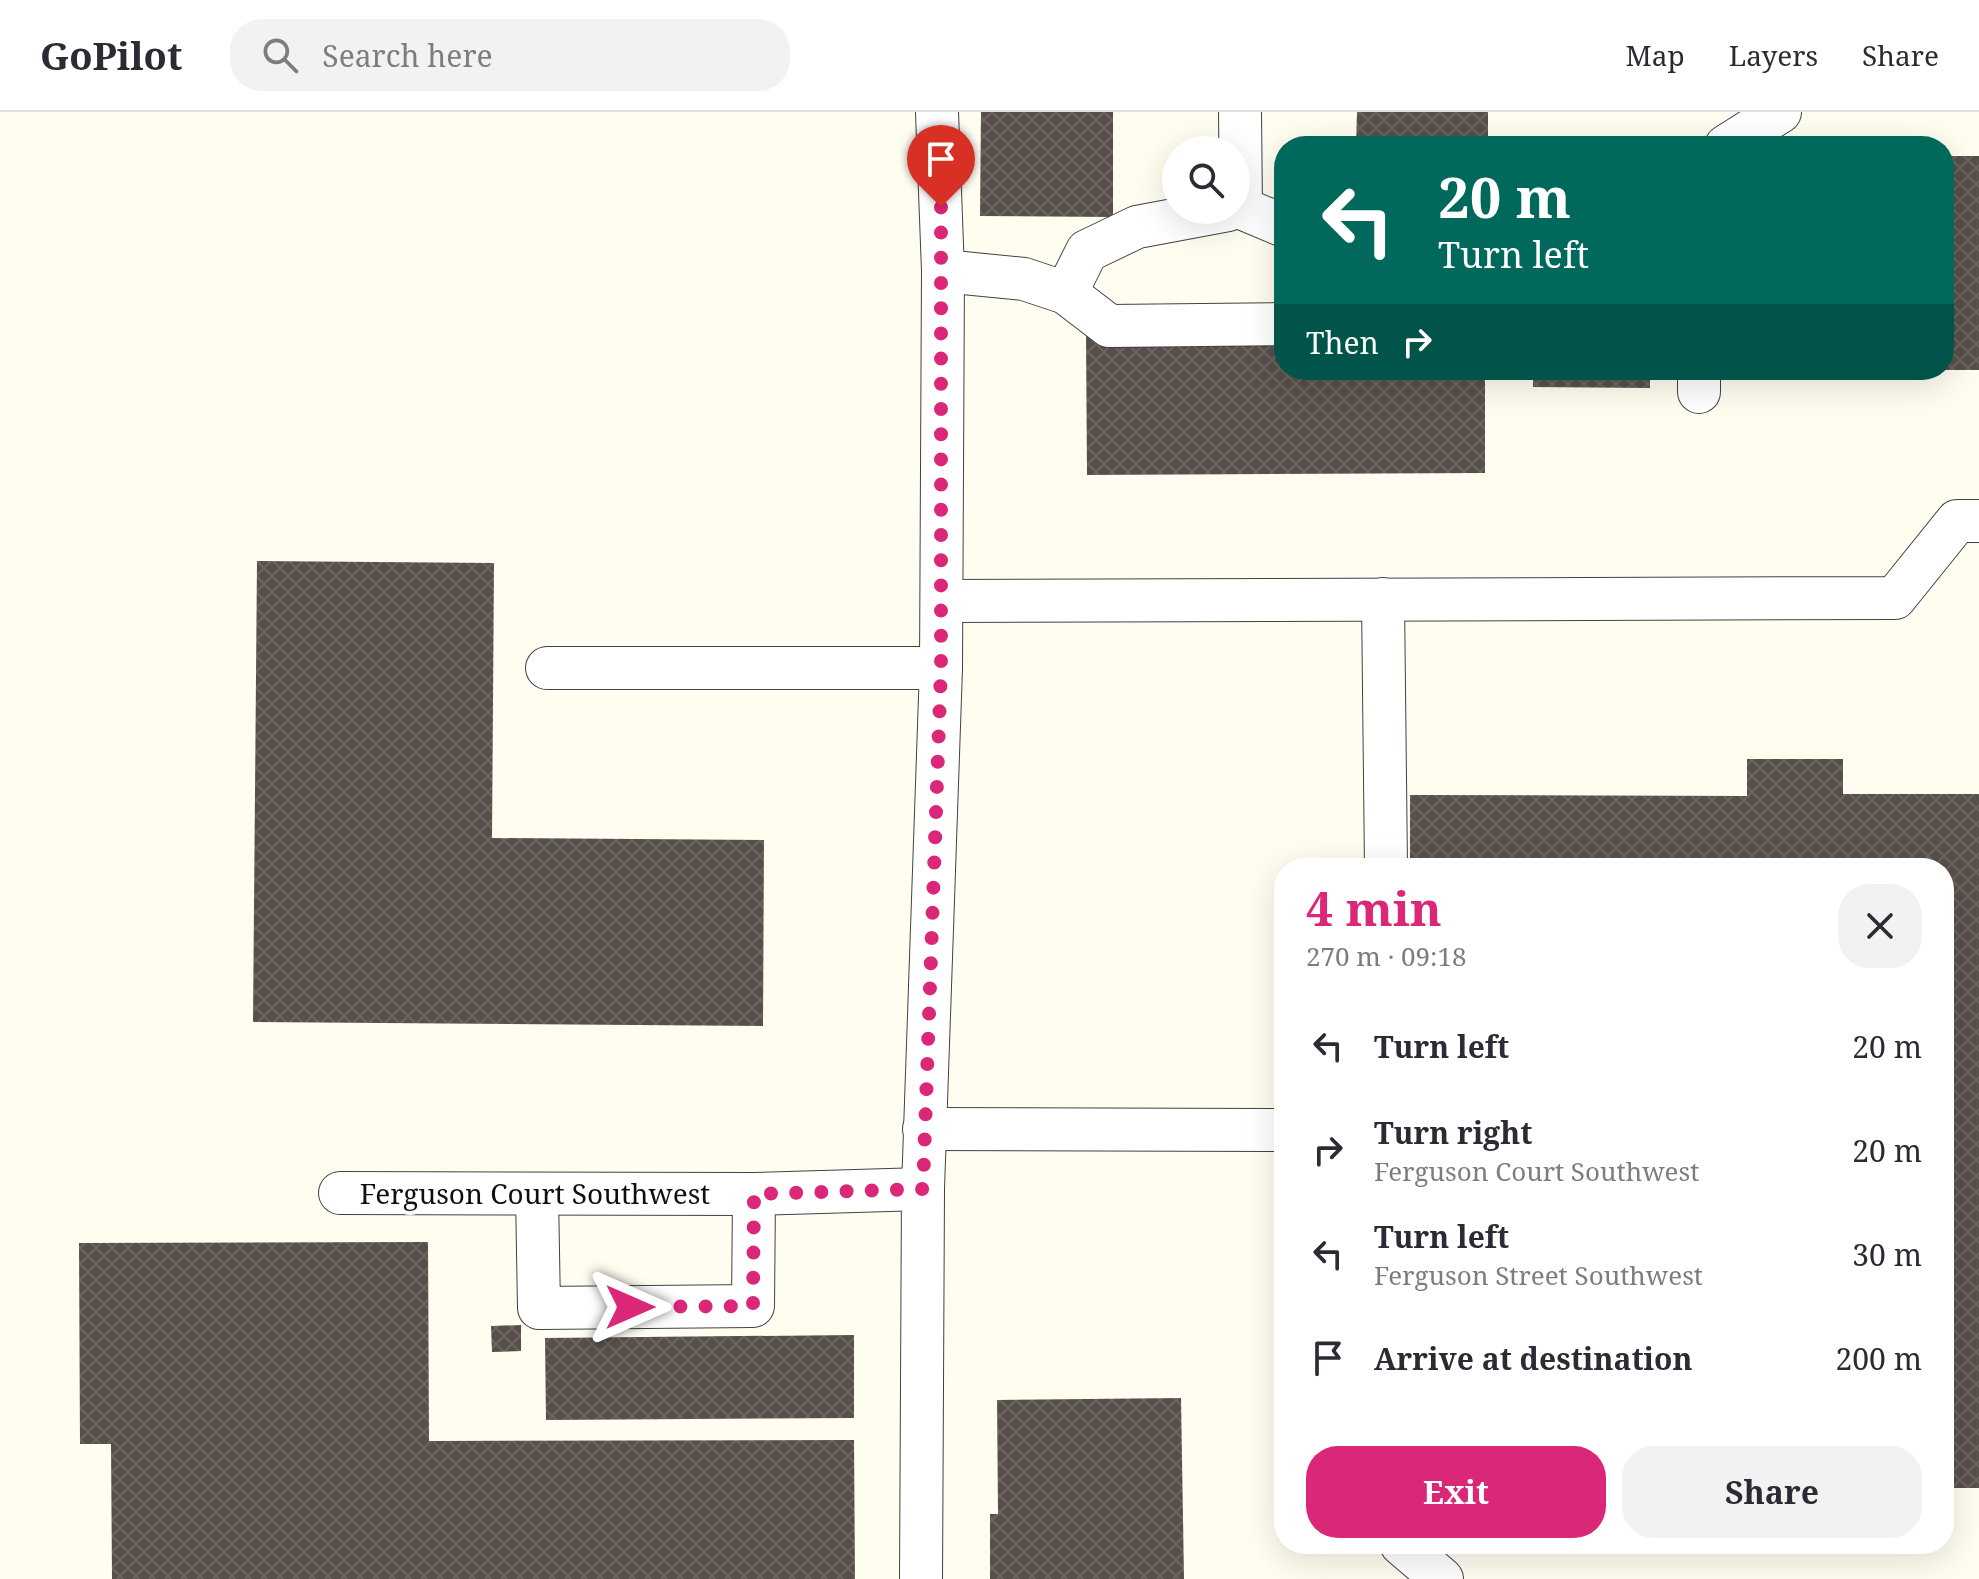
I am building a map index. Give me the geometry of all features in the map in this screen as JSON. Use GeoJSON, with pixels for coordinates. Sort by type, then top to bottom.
{"type":"FeatureCollection","features":[{"type":"Feature","properties":{"kind":"street"},"geometry":{"type":"LineString","coordinates":[[921,1579],[924,1129],[942,601],[943,271],[937,112]]}},
{"type":"Feature","properties":{"kind":"street"},"geometry":{"type":"LineString","coordinates":[[1239,136],[1240,112]]}},
{"type":"Feature","properties":{"kind":"street"},"geometry":{"type":"LineString","coordinates":[[1742,136],[1780,112]]}},
{"type":"Feature","properties":{"kind":"street"},"geometry":{"type":"LineString","coordinates":[[1250,214],[1274,223]]}},
{"type":"Feature","properties":{"kind":"street"},"geometry":{"type":"LineString","coordinates":[[1066,293],[1087,251],[1137,227],[1162,222]]}},
{"type":"Feature","properties":{"kind":"street"},"geometry":{"type":"LineString","coordinates":[[943,271],[1024,279],[1066,293],[1109,326],[1274,324]]}},
{"type":"Feature","properties":{"kind":"street"},"geometry":{"type":"LineString","coordinates":[[942,601],[1895,598],[1968,521]]}},
{"type":"Feature","properties":{"kind":"street"},"geometry":{"type":"LineString","coordinates":[[1383,599],[1386,858]]}},
{"type":"Feature","properties":{"kind":"street"},"geometry":{"type":"LineString","coordinates":[[547,668],[941,668]]}},
{"type":"Feature","properties":{"kind":"street"},"geometry":{"type":"LineString","coordinates":[[924,1129],[1274,1130]]}},
{"type":"Feature","properties":{"kind":"street","name":"Ferguson Court Southwest"},"geometry":{"type":"LineString","coordinates":[[340,1193],[754,1194],[923,1189]]}},
{"type":"Feature","properties":{"kind":"street"},"geometry":{"type":"LineString","coordinates":[[537,1194],[539,1308],[753,1306],[754,1194]]}},
{"type":"Feature","properties":{"kind":"street"},"geometry":{"type":"LineString","coordinates":[[1413,1554],[1442,1579]]}},
{"type":"Feature","properties":{"kind":"building"},"geometry":{"type":"Polygon","coordinates":[[[981,112],[1113,112],[1113,217],[980,216],[981,112]]]}},
{"type":"Feature","properties":{"kind":"building"},"geometry":{"type":"Polygon","coordinates":[[[1357,112],[1488,112],[1488,136],[1356,136],[1357,112]]]}},
{"type":"Feature","properties":{"kind":"building"},"geometry":{"type":"Polygon","coordinates":[[[1954,156],[1979,156],[1979,370],[1954,370],[1954,156]]]}},
{"type":"Feature","properties":{"kind":"building"},"geometry":{"type":"Polygon","coordinates":[[[1274,335],[1274,380],[1485,380],[1485,473],[1087,475],[1086,336],[1274,335]]]}},
{"type":"Feature","properties":{"kind":"building"},"geometry":{"type":"Polygon","coordinates":[[[1533,380],[1650,380],[1650,388],[1533,387],[1533,380]]]}},
{"type":"Feature","properties":{"kind":"building"},"geometry":{"type":"Polygon","coordinates":[[[257,561],[494,563],[492,838],[764,840],[763,1026],[253,1022],[257,561]]]}},
{"type":"Feature","properties":{"kind":"building"},"geometry":{"type":"Polygon","coordinates":[[[1747,759],[1843,759],[1843,794],[1979,794],[1979,1488],[1954,1488],[1954,858],[1410,858],[1410,795],[1747,796],[1747,759]]]}},
{"type":"Feature","properties":{"kind":"building"},"geometry":{"type":"Polygon","coordinates":[[[428,1242],[429,1441],[854,1440],[855,1579],[112,1579],[111,1444],[80,1444],[79,1243],[428,1242]]]}},
{"type":"Feature","properties":{"kind":"building"},"geometry":{"type":"Polygon","coordinates":[[[521,1325],[521,1351],[492,1352],[491,1326],[521,1325]]]}},
{"type":"Feature","properties":{"kind":"building"},"geometry":{"type":"Polygon","coordinates":[[[854,1335],[854,1418],[546,1420],[545,1338],[854,1335]]]}},
{"type":"Feature","properties":{"kind":"building"},"geometry":{"type":"Polygon","coordinates":[[[1181,1398],[1184,1579],[990,1579],[990,1514],[998,1514],[997,1400],[1181,1398]]]}},
{"type":"Feature","properties":{"kind":"route"},"geometry":{"type":"LineString","coordinates":[[630,1307],[753,1306],[754,1194],[923,1189],[941,668],[941,207]]}}]}
